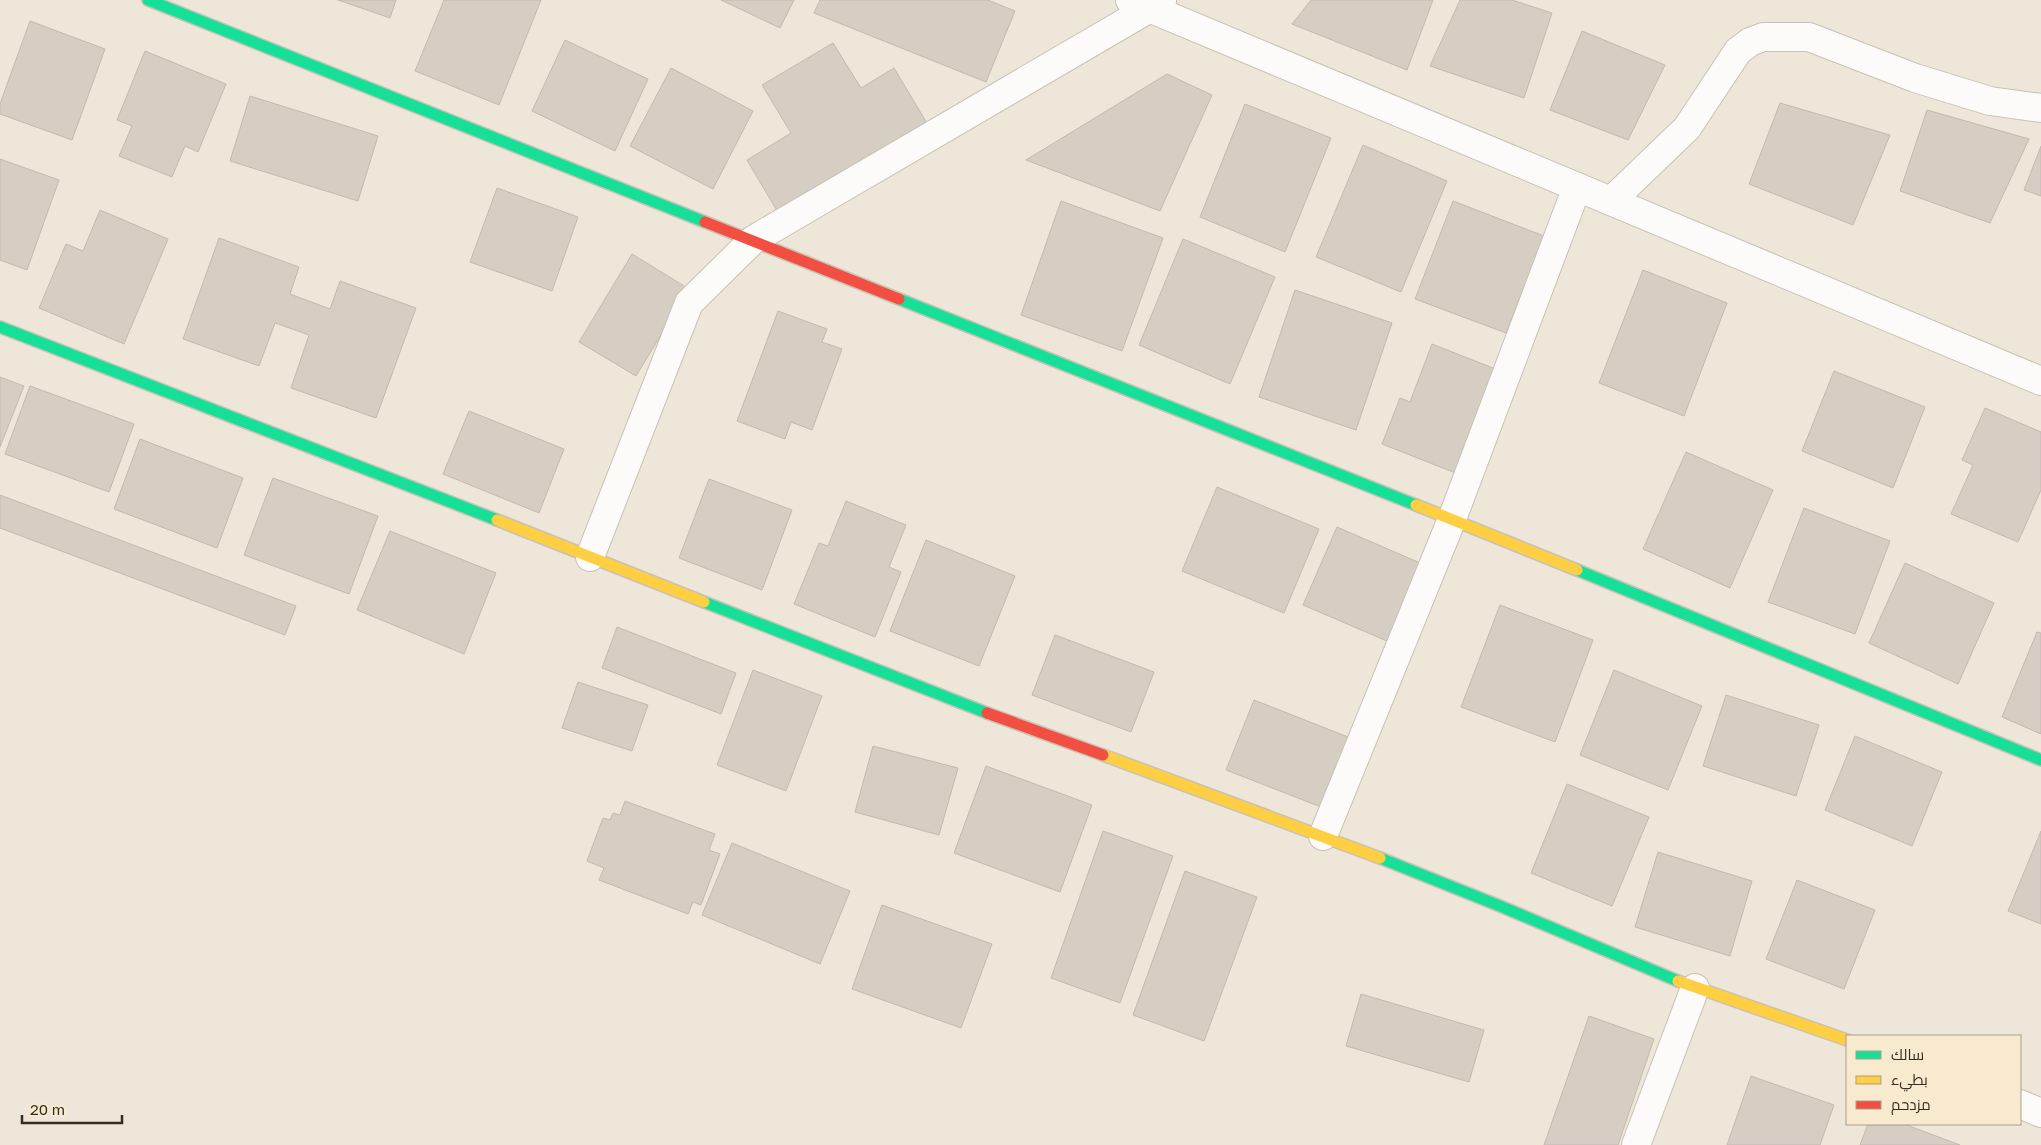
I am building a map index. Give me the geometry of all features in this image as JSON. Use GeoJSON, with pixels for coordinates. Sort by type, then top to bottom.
{"type":"FeatureCollection","features":[{"type":"Feature","properties":{"kind":"street"},"geometry":{"type":"LineString","coordinates":[[148,0],[1452,519],[2041,760]]}},
{"type":"Feature","properties":{"kind":"street"},"geometry":{"type":"LineString","coordinates":[[590,557],[689,303],[753,240],[1147,3],[1611,202],[2041,381]]}},
{"type":"Feature","properties":{"kind":"street"},"geometry":{"type":"LineString","coordinates":[[1611,202],[1687,128],[1738,51],[1750,42],[1764,37],[1809,37],[1915,78],[1980,98],[2041,108]]}},
{"type":"Feature","properties":{"kind":"street"},"geometry":{"type":"LineString","coordinates":[[1323,836],[1452,519],[1578,188]]}},
{"type":"Feature","properties":{"kind":"street"},"geometry":{"type":"LineString","coordinates":[[0,328],[590,557],[928,692],[1323,836],[1500,906],[1695,988],[1846,1040]]}},
{"type":"Feature","properties":{"kind":"street"},"geometry":{"type":"LineString","coordinates":[[1636,1145],[1695,988]]}},
{"type":"Feature","properties":{"kind":"street"},"geometry":{"type":"LineString","coordinates":[[2021,1104],[2041,1113]]}},
{"type":"Feature","properties":{"kind":"building"},"geometry":{"type":"Polygon","coordinates":[[[338,0],[396,0],[390,18],[338,0]]]}},
{"type":"Feature","properties":{"kind":"building"},"geometry":{"type":"Polygon","coordinates":[[[444,0],[541,0],[499,105],[415,71],[444,0]]]}},
{"type":"Feature","properties":{"kind":"building"},"geometry":{"type":"Polygon","coordinates":[[[721,0],[794,0],[780,28],[721,0]]]}},
{"type":"Feature","properties":{"kind":"building"},"geometry":{"type":"Polygon","coordinates":[[[820,0],[988,0],[1015,11],[986,82],[814,13],[820,0]]]}},
{"type":"Feature","properties":{"kind":"building"},"geometry":{"type":"Polygon","coordinates":[[[1311,0],[1433,0],[1407,70],[1292,24],[1311,0]]]}},
{"type":"Feature","properties":{"kind":"building"},"geometry":{"type":"Polygon","coordinates":[[[1460,0],[1512,0],[1552,13],[1524,98],[1430,66],[1460,0]]]}},
{"type":"Feature","properties":{"kind":"building"},"geometry":{"type":"Polygon","coordinates":[[[30,21],[105,49],[72,140],[0,114],[0,104],[30,21]]]}},
{"type":"Feature","properties":{"kind":"building"},"geometry":{"type":"Polygon","coordinates":[[[1582,31],[1665,65],[1628,140],[1550,110],[1582,31]]]}},
{"type":"Feature","properties":{"kind":"building"},"geometry":{"type":"Polygon","coordinates":[[[565,40],[648,79],[615,151],[532,111],[565,40]]]}},
{"type":"Feature","properties":{"kind":"building"},"geometry":{"type":"Polygon","coordinates":[[[833,43],[861,88],[894,68],[928,125],[779,214],[747,160],[791,133],[762,85],[833,43]]]}},
{"type":"Feature","properties":{"kind":"building"},"geometry":{"type":"Polygon","coordinates":[[[145,51],[226,84],[198,152],[185,146],[172,177],[119,156],[132,126],[117,120],[145,51]]]}},
{"type":"Feature","properties":{"kind":"building"},"geometry":{"type":"Polygon","coordinates":[[[671,68],[753,111],[713,189],[630,146],[671,68]]]}},
{"type":"Feature","properties":{"kind":"building"},"geometry":{"type":"Polygon","coordinates":[[[1167,74],[1212,95],[1160,211],[1026,160],[1167,74]]]}},
{"type":"Feature","properties":{"kind":"building"},"geometry":{"type":"Polygon","coordinates":[[[250,96],[378,136],[358,201],[230,161],[250,96]]]}},
{"type":"Feature","properties":{"kind":"building"},"geometry":{"type":"Polygon","coordinates":[[[1780,103],[1890,135],[1853,225],[1749,184],[1780,103]]]}},
{"type":"Feature","properties":{"kind":"building"},"geometry":{"type":"Polygon","coordinates":[[[1245,104],[1331,138],[1285,252],[1200,217],[1245,104]]]}},
{"type":"Feature","properties":{"kind":"building"},"geometry":{"type":"Polygon","coordinates":[[[1927,110],[2029,139],[1990,223],[1900,191],[1927,110]]]}},
{"type":"Feature","properties":{"kind":"building"},"geometry":{"type":"Polygon","coordinates":[[[1363,145],[1447,181],[1401,292],[1316,257],[1363,145]]]}},
{"type":"Feature","properties":{"kind":"building"},"geometry":{"type":"Polygon","coordinates":[[[2041,146],[2041,196],[2024,190],[2041,146]]]}},
{"type":"Feature","properties":{"kind":"building"},"geometry":{"type":"Polygon","coordinates":[[[0,159],[59,180],[27,270],[0,260],[0,159]]]}},
{"type":"Feature","properties":{"kind":"building"},"geometry":{"type":"Polygon","coordinates":[[[497,188],[578,217],[552,291],[470,262],[497,188]]]}},
{"type":"Feature","properties":{"kind":"building"},"geometry":{"type":"Polygon","coordinates":[[[1061,201],[1163,238],[1122,351],[1021,315],[1061,201]]]}},
{"type":"Feature","properties":{"kind":"building"},"geometry":{"type":"Polygon","coordinates":[[[1453,201],[1544,236],[1506,333],[1415,299],[1453,201]]]}},
{"type":"Feature","properties":{"kind":"building"},"geometry":{"type":"Polygon","coordinates":[[[100,210],[168,239],[124,344],[39,308],[66,244],[83,251],[100,210]]]}},
{"type":"Feature","properties":{"kind":"building"},"geometry":{"type":"Polygon","coordinates":[[[219,238],[299,267],[290,294],[330,309],[340,281],[416,308],[376,418],[291,388],[309,335],[275,323],[259,366],[183,339],[219,238]]]}},
{"type":"Feature","properties":{"kind":"building"},"geometry":{"type":"Polygon","coordinates":[[[1183,239],[1275,277],[1230,384],[1139,345],[1183,239]]]}},
{"type":"Feature","properties":{"kind":"building"},"geometry":{"type":"Polygon","coordinates":[[[632,254],[689,289],[636,376],[579,342],[632,254]]]}},
{"type":"Feature","properties":{"kind":"building"},"geometry":{"type":"Polygon","coordinates":[[[1643,270],[1727,303],[1684,416],[1599,383],[1643,270]]]}},
{"type":"Feature","properties":{"kind":"building"},"geometry":{"type":"Polygon","coordinates":[[[1295,290],[1392,323],[1356,430],[1259,397],[1295,290]]]}},
{"type":"Feature","properties":{"kind":"building"},"geometry":{"type":"Polygon","coordinates":[[[778,311],[827,329],[822,342],[842,349],[812,430],[791,422],[785,439],[737,421],[778,311]]]}},
{"type":"Feature","properties":{"kind":"building"},"geometry":{"type":"Polygon","coordinates":[[[1432,344],[1498,370],[1458,474],[1382,444],[1400,398],[1410,402],[1432,344]]]}},
{"type":"Feature","properties":{"kind":"building"},"geometry":{"type":"Polygon","coordinates":[[[1834,371],[1925,407],[1893,488],[1802,451],[1834,371]]]}},
{"type":"Feature","properties":{"kind":"building"},"geometry":{"type":"Polygon","coordinates":[[[0,377],[24,386],[0,447],[0,377]]]}},
{"type":"Feature","properties":{"kind":"building"},"geometry":{"type":"Polygon","coordinates":[[[30,386],[134,424],[109,492],[5,454],[30,386]]]}},
{"type":"Feature","properties":{"kind":"building"},"geometry":{"type":"Polygon","coordinates":[[[1985,408],[2041,432],[2041,490],[2018,542],[1951,514],[1973,465],[1962,460],[1985,408]]]}},
{"type":"Feature","properties":{"kind":"building"},"geometry":{"type":"Polygon","coordinates":[[[469,411],[564,449],[539,513],[443,474],[469,411]]]}},
{"type":"Feature","properties":{"kind":"building"},"geometry":{"type":"Polygon","coordinates":[[[140,439],[243,478],[217,548],[114,509],[140,439]]]}},
{"type":"Feature","properties":{"kind":"building"},"geometry":{"type":"Polygon","coordinates":[[[1686,452],[1773,490],[1730,588],[1643,549],[1686,452]]]}},
{"type":"Feature","properties":{"kind":"building"},"geometry":{"type":"Polygon","coordinates":[[[273,478],[378,516],[349,594],[244,555],[273,478]]]}},
{"type":"Feature","properties":{"kind":"building"},"geometry":{"type":"Polygon","coordinates":[[[709,479],[792,510],[762,590],[679,558],[709,479]]]}},
{"type":"Feature","properties":{"kind":"building"},"geometry":{"type":"Polygon","coordinates":[[[1217,487],[1319,529],[1284,613],[1182,571],[1217,487]]]}},
{"type":"Feature","properties":{"kind":"building"},"geometry":{"type":"Polygon","coordinates":[[[0,495],[296,606],[285,635],[0,528],[0,495]]]}},
{"type":"Feature","properties":{"kind":"building"},"geometry":{"type":"Polygon","coordinates":[[[846,501],[906,525],[889,567],[901,572],[875,637],[794,604],[819,543],[828,546],[846,501]]]}},
{"type":"Feature","properties":{"kind":"building"},"geometry":{"type":"Polygon","coordinates":[[[1804,508],[1890,541],[1855,634],[1768,602],[1804,508]]]}},
{"type":"Feature","properties":{"kind":"building"},"geometry":{"type":"Polygon","coordinates":[[[1337,527],[1427,566],[1394,644],[1303,605],[1337,527]]]}},
{"type":"Feature","properties":{"kind":"building"},"geometry":{"type":"Polygon","coordinates":[[[390,531],[496,573],[464,654],[357,610],[390,531]]]}},
{"type":"Feature","properties":{"kind":"building"},"geometry":{"type":"Polygon","coordinates":[[[926,540],[1015,576],[979,666],[890,631],[926,540]]]}},
{"type":"Feature","properties":{"kind":"building"},"geometry":{"type":"Polygon","coordinates":[[[1905,563],[1994,603],[1958,684],[1869,643],[1905,563]]]}},
{"type":"Feature","properties":{"kind":"building"},"geometry":{"type":"Polygon","coordinates":[[[1500,605],[1593,640],[1555,742],[1461,707],[1500,605]]]}},
{"type":"Feature","properties":{"kind":"building"},"geometry":{"type":"Polygon","coordinates":[[[617,627],[736,673],[721,714],[602,668],[617,627]]]}},
{"type":"Feature","properties":{"kind":"building"},"geometry":{"type":"Polygon","coordinates":[[[2037,632],[2041,633],[2041,734],[2002,717],[2037,632]]]}},
{"type":"Feature","properties":{"kind":"building"},"geometry":{"type":"Polygon","coordinates":[[[1055,635],[1154,672],[1131,732],[1032,695],[1055,635]]]}},
{"type":"Feature","properties":{"kind":"building"},"geometry":{"type":"Polygon","coordinates":[[[753,670],[822,696],[786,791],[717,765],[753,670]]]}},
{"type":"Feature","properties":{"kind":"building"},"geometry":{"type":"Polygon","coordinates":[[[1614,670],[1702,706],[1668,790],[1580,755],[1614,670]]]}},
{"type":"Feature","properties":{"kind":"building"},"geometry":{"type":"Polygon","coordinates":[[[578,682],[648,705],[632,751],[562,728],[578,682]]]}},
{"type":"Feature","properties":{"kind":"building"},"geometry":{"type":"Polygon","coordinates":[[[1726,695],[1819,725],[1796,796],[1703,766],[1726,695]]]}},
{"type":"Feature","properties":{"kind":"building"},"geometry":{"type":"Polygon","coordinates":[[[1254,700],[1348,737],[1321,807],[1226,770],[1254,700]]]}},
{"type":"Feature","properties":{"kind":"building"},"geometry":{"type":"Polygon","coordinates":[[[1855,736],[1942,772],[1912,846],[1825,810],[1855,736]]]}},
{"type":"Feature","properties":{"kind":"building"},"geometry":{"type":"Polygon","coordinates":[[[873,746],[958,768],[939,835],[855,812],[873,746]]]}},
{"type":"Feature","properties":{"kind":"building"},"geometry":{"type":"Polygon","coordinates":[[[986,766],[1092,805],[1060,892],[954,853],[986,766]]]}},
{"type":"Feature","properties":{"kind":"building"},"geometry":{"type":"Polygon","coordinates":[[[1567,784],[1649,817],[1612,906],[1531,873],[1567,784]]]}},
{"type":"Feature","properties":{"kind":"building"},"geometry":{"type":"Polygon","coordinates":[[[625,801],[715,834],[709,850],[720,854],[701,905],[693,902],[688,914],[599,880],[604,868],[587,861],[603,818],[610,820],[613,813],[620,815],[625,801]]]}},
{"type":"Feature","properties":{"kind":"building"},"geometry":{"type":"Polygon","coordinates":[[[1103,831],[1173,856],[1120,1003],[1051,978],[1103,831]]]}},
{"type":"Feature","properties":{"kind":"building"},"geometry":{"type":"Polygon","coordinates":[[[2041,831],[2041,924],[2008,911],[2041,831]]]}},
{"type":"Feature","properties":{"kind":"building"},"geometry":{"type":"Polygon","coordinates":[[[732,843],[850,891],[820,964],[702,915],[732,843]]]}},
{"type":"Feature","properties":{"kind":"building"},"geometry":{"type":"Polygon","coordinates":[[[1658,852],[1752,881],[1730,956],[1635,927],[1658,852]]]}},
{"type":"Feature","properties":{"kind":"building"},"geometry":{"type":"Polygon","coordinates":[[[1185,871],[1257,897],[1204,1041],[1133,1015],[1185,871]]]}},
{"type":"Feature","properties":{"kind":"building"},"geometry":{"type":"Polygon","coordinates":[[[1797,880],[1875,910],[1844,989],[1766,959],[1797,880]]]}},
{"type":"Feature","properties":{"kind":"building"},"geometry":{"type":"Polygon","coordinates":[[[882,905],[992,944],[961,1028],[852,989],[882,905]]]}},
{"type":"Feature","properties":{"kind":"building"},"geometry":{"type":"Polygon","coordinates":[[[1361,994],[1484,1030],[1469,1082],[1346,1046],[1361,994]]]}},
{"type":"Feature","properties":{"kind":"building"},"geometry":{"type":"Polygon","coordinates":[[[1589,1016],[1654,1039],[1618,1145],[1544,1145],[1589,1016]]]}},
{"type":"Feature","properties":{"kind":"building"},"geometry":{"type":"Polygon","coordinates":[[[1751,1076],[1834,1105],[1820,1145],[1727,1145],[1751,1076]]]}},
{"type":"Feature","properties":{"kind":"building"},"geometry":{"type":"Polygon","coordinates":[[[1868,1125],[1907,1125],[1960,1145],[1860,1145],[1868,1125]]]}},
{"type":"Feature","properties":{"kind":"traffic: fast"},"geometry":{"type":"LineString","coordinates":[[148,0],[705,222]]}},
{"type":"Feature","properties":{"kind":"traffic: fast"},"geometry":{"type":"LineString","coordinates":[[899,299],[1416,505]]}},
{"type":"Feature","properties":{"kind":"traffic: fast"},"geometry":{"type":"LineString","coordinates":[[0,327],[497,520]]}},
{"type":"Feature","properties":{"kind":"traffic: fast"},"geometry":{"type":"LineString","coordinates":[[1577,570],[2041,760]]}},
{"type":"Feature","properties":{"kind":"traffic: fast"},"geometry":{"type":"LineString","coordinates":[[704,602],[987,713]]}},
{"type":"Feature","properties":{"kind":"traffic: fast"},"geometry":{"type":"LineString","coordinates":[[1380,858],[1678,981]]}},
{"type":"Feature","properties":{"kind":"traffic: slow"},"geometry":{"type":"LineString","coordinates":[[1416,505],[1577,570]]}},
{"type":"Feature","properties":{"kind":"traffic: slow"},"geometry":{"type":"LineString","coordinates":[[497,520],[704,602]]}},
{"type":"Feature","properties":{"kind":"traffic: slow"},"geometry":{"type":"LineString","coordinates":[[1103,755],[1380,858]]}},
{"type":"Feature","properties":{"kind":"traffic: slow"},"geometry":{"type":"LineString","coordinates":[[1678,981],[1846,1040]]}},
{"type":"Feature","properties":{"kind":"traffic: jam"},"geometry":{"type":"LineString","coordinates":[[705,222],[899,299]]}},
{"type":"Feature","properties":{"kind":"traffic: jam"},"geometry":{"type":"LineString","coordinates":[[987,713],[1103,755]]}}]}
